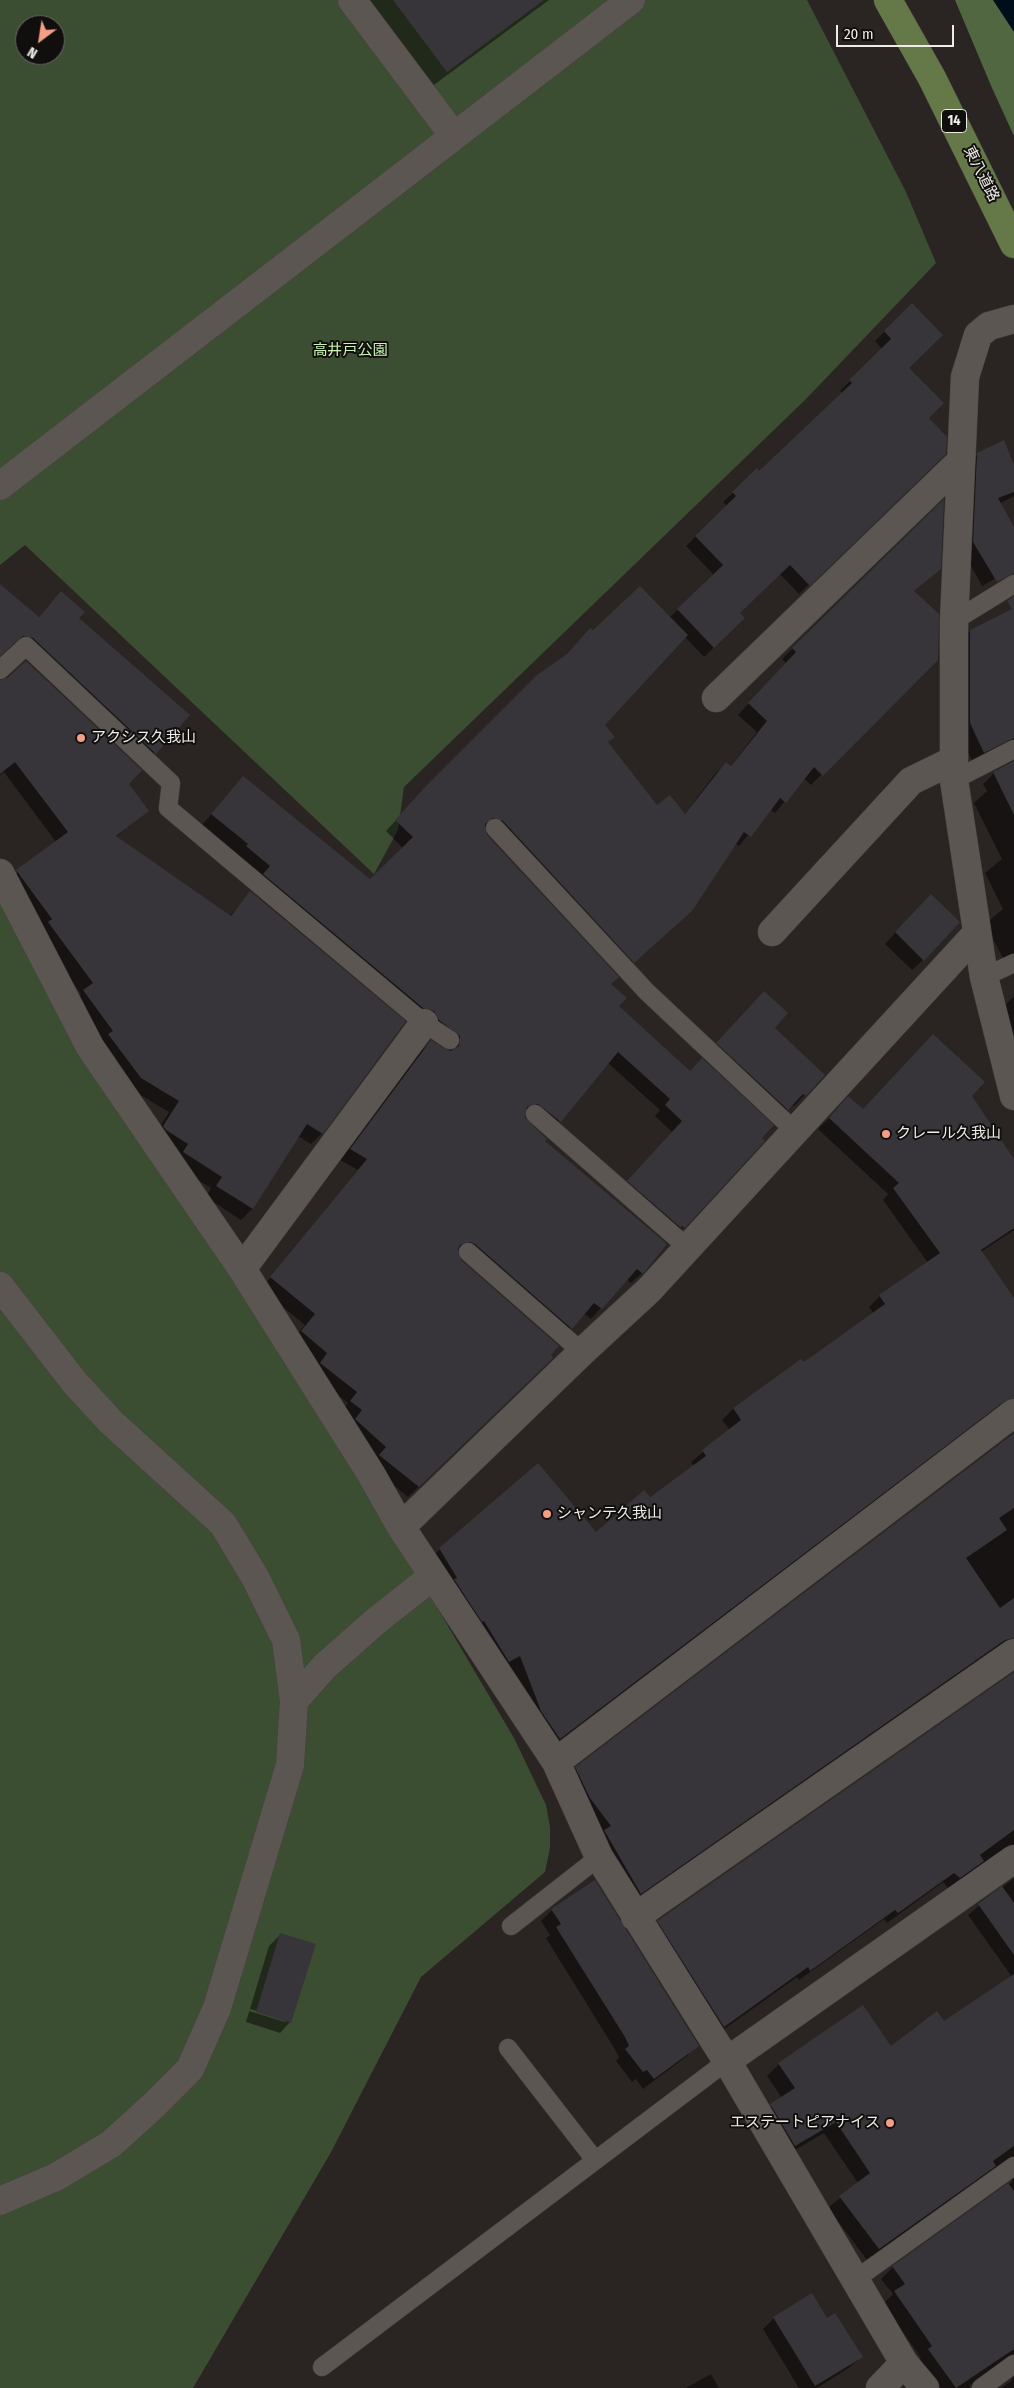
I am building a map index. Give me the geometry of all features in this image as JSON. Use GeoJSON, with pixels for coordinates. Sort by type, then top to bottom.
{"type":"FeatureCollection","features":[{"type":"Feature","properties":{"kind":"main road","name":"東八道路"},"geometry":{"type":"LineString","coordinates":[[888,0],[932,78],[1014,244]]}},
{"type":"Feature","properties":{"kind":"street"},"geometry":{"type":"LineString","coordinates":[[352,0],[454,136]]}},
{"type":"Feature","properties":{"kind":"street"},"geometry":{"type":"LineString","coordinates":[[0,486],[631,0]]}},
{"type":"Feature","properties":{"kind":"street"},"geometry":{"type":"LineString","coordinates":[[1014,319],[989,326],[978,335],[965,377],[954,621],[954,770],[984,977],[1014,1096]]}},
{"type":"Feature","properties":{"kind":"street"},"geometry":{"type":"LineString","coordinates":[[716,698],[961,461]]}},
{"type":"Feature","properties":{"kind":"street"},"geometry":{"type":"LineString","coordinates":[[772,932],[911,781],[954,770]]}},
{"type":"Feature","properties":{"kind":"street"},"geometry":{"type":"LineString","coordinates":[[0,873],[90,1047],[242,1269],[371,1474],[401,1527],[556,1762],[599,1857],[727,2061],[904,2362],[925,2388]]}},
{"type":"Feature","properties":{"kind":"street"},"geometry":{"type":"LineString","coordinates":[[401,1527],[649,1290],[978,932]]}},
{"type":"Feature","properties":{"kind":"street"},"geometry":{"type":"LineString","coordinates":[[242,1269],[424,1023]]}},
{"type":"Feature","properties":{"kind":"street"},"geometry":{"type":"LineString","coordinates":[[0,1286],[75,1383],[111,1422],[223,1524],[256,1577],[286,1640],[294,1702],[290,1765],[217,2008],[190,2069],[154,2106],[111,2144],[56,2177],[0,2201]]}},
{"type":"Feature","properties":{"kind":"street"},"geometry":{"type":"LineString","coordinates":[[556,1762],[1014,1413]]}},
{"type":"Feature","properties":{"kind":"street"},"geometry":{"type":"LineString","coordinates":[[294,1702],[326,1666],[376,1621],[433,1576]]}},
{"type":"Feature","properties":{"kind":"street"},"geometry":{"type":"LineString","coordinates":[[635,1917],[1014,1653]]}},
{"type":"Feature","properties":{"kind":"street"},"geometry":{"type":"LineString","coordinates":[[727,2061],[1014,1859]]}},
{"type":"Feature","properties":{"kind":"street"},"geometry":{"type":"LineString","coordinates":[[880,2388],[904,2362]]}},
{"type":"Feature","properties":{"kind":"lane"},"geometry":{"type":"LineString","coordinates":[[954,621],[1014,584]]}},
{"type":"Feature","properties":{"kind":"lane"},"geometry":{"type":"LineString","coordinates":[[0,670],[26,646],[171,783],[168,808],[424,1023],[450,1040]]}},
{"type":"Feature","properties":{"kind":"lane"},"geometry":{"type":"LineString","coordinates":[[954,770],[1014,749]]}},
{"type":"Feature","properties":{"kind":"lane"},"geometry":{"type":"LineString","coordinates":[[495,828],[647,992],[795,1130]]}},
{"type":"Feature","properties":{"kind":"lane"},"geometry":{"type":"LineString","coordinates":[[984,977],[1014,963]]}},
{"type":"Feature","properties":{"kind":"lane"},"geometry":{"type":"LineString","coordinates":[[535,1114],[688,1248]]}},
{"type":"Feature","properties":{"kind":"lane"},"geometry":{"type":"LineString","coordinates":[[468,1252],[582,1352]]}},
{"type":"Feature","properties":{"kind":"lane"},"geometry":{"type":"LineString","coordinates":[[511,1926],[599,1857]]}},
{"type":"Feature","properties":{"kind":"lane"},"geometry":{"type":"LineString","coordinates":[[508,2048],[595,2160]]}},
{"type":"Feature","properties":{"kind":"lane"},"geometry":{"type":"LineString","coordinates":[[322,2367],[727,2061]]}},
{"type":"Feature","properties":{"kind":"lane"},"geometry":{"type":"LineString","coordinates":[[856,2280],[1014,2166]]}},
{"type":"Feature","properties":{"kind":"lane"},"geometry":{"type":"LineString","coordinates":[[980,2388],[1014,2364]]}},
{"type":"Feature","properties":{"kind":"green space","name":"高井戸公園"},"geometry":{"type":"Polygon","coordinates":[[[0,0],[807,0],[906,192],[936,263],[806,399],[404,787],[398,830],[374,874],[25,545],[0,565],[0,0]]]}},
{"type":"Feature","properties":{"kind":"green space"},"geometry":{"type":"Polygon","coordinates":[[[955,0],[1014,0],[1014,136],[992,88],[955,0]]]}},
{"type":"Feature","properties":{"kind":"green space"},"geometry":{"type":"Polygon","coordinates":[[[0,898],[366,1487],[514,1738],[546,1805],[550,1827],[550,1848],[545,1872],[421,1977],[330,2154],[193,2388],[0,2388],[0,898]]]}},
{"type":"Feature","properties":{"kind":"water"},"geometry":{"type":"Polygon","coordinates":[[[993,0],[1014,0],[1014,32],[993,0]]]}},
{"type":"Feature","properties":{"kind":"building"},"geometry":{"type":"Polygon","coordinates":[[[393,0],[544,0],[447,72],[393,0]]]}},
{"type":"Feature","properties":{"kind":"building"},"geometry":{"type":"Polygon","coordinates":[[[912,303],[943,335],[909,368],[944,403],[929,418],[947,437],[946,454],[810,586],[790,565],[740,613],[745,618],[714,648],[677,609],[723,565],[695,536],[736,496],[732,492],[757,468],[759,471],[852,383],[849,380],[891,339],[884,331],[912,303]]]}},
{"type":"Feature","properties":{"kind":"building"},"geometry":{"type":"Polygon","coordinates":[[[1004,440],[1014,465],[1014,492],[998,498],[1014,527],[1014,573],[997,582],[973,542],[977,453],[1004,440]]]}},
{"type":"Feature","properties":{"kind":"building"},"geometry":{"type":"Polygon","coordinates":[[[944,499],[941,569],[914,591],[939,614],[938,660],[823,776],[814,767],[786,803],[780,798],[751,837],[744,832],[692,911],[634,963],[503,821],[493,818],[485,824],[487,835],[619,977],[611,984],[627,998],[619,1006],[690,1071],[702,1058],[774,1125],[762,1138],[765,1141],[685,1228],[682,1226],[681,1228],[627,1181],[682,1121],[665,1105],[670,1099],[618,1052],[561,1122],[538,1104],[527,1107],[525,1118],[547,1139],[545,1141],[667,1244],[643,1274],[637,1269],[602,1309],[594,1303],[572,1329],[475,1244],[470,1242],[460,1245],[458,1250],[461,1260],[559,1346],[551,1355],[553,1358],[419,1487],[379,1455],[386,1447],[355,1419],[362,1410],[350,1401],[357,1392],[320,1363],[327,1353],[301,1331],[315,1314],[270,1277],[367,1159],[350,1149],[431,1040],[450,1051],[459,1046],[460,1036],[439,1020],[434,1011],[423,1008],[263,874],[270,866],[246,846],[248,844],[211,814],[243,776],[370,879],[413,837],[395,820],[427,785],[537,675],[567,654],[590,628],[593,630],[640,586],[688,635],[605,725],[615,737],[608,742],[657,805],[670,795],[685,814],[726,762],[731,766],[767,721],[748,703],[796,652],[792,648],[944,499]]]}},
{"type":"Feature","properties":{"kind":"building"},"geometry":{"type":"Polygon","coordinates":[[[0,584],[39,617],[61,591],[85,612],[79,618],[190,715],[156,754],[33,638],[23,636],[0,656],[0,584]]]}},
{"type":"Feature","properties":{"kind":"building"},"geometry":{"type":"Polygon","coordinates":[[[1014,596],[1014,738],[984,753],[970,723],[970,630],[1012,609],[1007,601],[1014,596]]]}},
{"type":"Feature","properties":{"kind":"building"},"geometry":{"type":"Polygon","coordinates":[[[26,661],[142,770],[129,784],[149,811],[116,836],[231,916],[250,891],[406,1021],[323,1134],[307,1124],[253,1209],[216,1186],[222,1177],[183,1152],[188,1144],[163,1126],[179,1101],[141,1078],[108,1034],[113,1031],[83,990],[93,983],[48,922],[52,919],[16,870],[68,832],[15,762],[0,774],[0,680],[7,678],[26,661]]]}},
{"type":"Feature","properties":{"kind":"building"},"geometry":{"type":"Polygon","coordinates":[[[1014,761],[1014,815],[993,772],[1014,761]]]}},
{"type":"Feature","properties":{"kind":"building"},"geometry":{"type":"Polygon","coordinates":[[[931,894],[960,922],[924,961],[895,932],[931,894]]]}},
{"type":"Feature","properties":{"kind":"building"},"geometry":{"type":"Polygon","coordinates":[[[764,991],[788,1013],[775,1028],[825,1075],[806,1096],[803,1094],[788,1110],[716,1043],[764,991]]]}},
{"type":"Feature","properties":{"kind":"building"},"geometry":{"type":"Polygon","coordinates":[[[933,1034],[985,1082],[972,1096],[1014,1159],[1014,1228],[981,1250],[1014,1298],[1014,1398],[1005,1401],[560,1739],[541,1711],[520,1656],[509,1662],[484,1621],[482,1622],[454,1579],[457,1578],[439,1548],[538,1463],[596,1532],[644,1490],[650,1497],[706,1456],[702,1450],[741,1420],[733,1408],[801,1359],[804,1362],[885,1304],[879,1295],[940,1253],[893,1188],[899,1183],[829,1118],[848,1096],[863,1109],[933,1034]]]}},
{"type":"Feature","properties":{"kind":"building"},"geometry":{"type":"Polygon","coordinates":[[[1014,1433],[1014,1508],[999,1518],[1007,1530],[966,1558],[1000,1608],[1014,1598],[1014,1638],[1005,1640],[641,1894],[604,1830],[611,1826],[590,1798],[575,1767],[1014,1433]]]}},
{"type":"Feature","properties":{"kind":"building"},"geometry":{"type":"Polygon","coordinates":[[[1014,1672],[1014,1830],[980,1855],[984,1861],[960,1878],[954,1873],[898,1913],[895,1910],[810,1971],[808,1967],[724,2027],[657,1921],[1014,1672]]]}},
{"type":"Feature","properties":{"kind":"building"},"geometry":{"type":"Polygon","coordinates":[[[595,1880],[699,2046],[654,2079],[647,2070],[643,2072],[625,2049],[629,2046],[625,2037],[556,1927],[561,1924],[551,1909],[595,1880]]]}},
{"type":"Feature","properties":{"kind":"building"},"geometry":{"type":"Polygon","coordinates":[[[1002,1886],[1014,1903],[1014,1955],[978,1904],[1002,1886]]]}},
{"type":"Feature","properties":{"kind":"building"},"geometry":{"type":"Polygon","coordinates":[[[280,1933],[316,1944],[291,2023],[256,2012],[280,1933]]]}},
{"type":"Feature","properties":{"kind":"building"},"geometry":{"type":"Polygon","coordinates":[[[1014,1974],[1014,2146],[993,2161],[996,2166],[879,2249],[839,2196],[870,2173],[836,2122],[795,2146],[770,2104],[795,2088],[778,2063],[863,2005],[891,2046],[937,2011],[944,2021],[1014,1974]]]}},
{"type":"Feature","properties":{"kind":"building"},"geometry":{"type":"Polygon","coordinates":[[[1008,2183],[1014,2191],[1014,2349],[956,2388],[928,2349],[932,2346],[894,2291],[905,2284],[892,2266],[1008,2183]]]}},
{"type":"Feature","properties":{"kind":"building"},"geometry":{"type":"Polygon","coordinates":[[[812,2293],[827,2318],[835,2313],[863,2357],[815,2386],[773,2317],[812,2293]]]}},
{"type":"Feature","properties":{"kind":"place","name":"アクシス久我山"},"geometry":{"type":"Point","coordinates":[81,738]}},
{"type":"Feature","properties":{"kind":"place","name":"クレール久我山"},"geometry":{"type":"Point","coordinates":[886,1134]}},
{"type":"Feature","properties":{"kind":"place","name":"シャンテ久我山"},"geometry":{"type":"Point","coordinates":[547,1514]}},
{"type":"Feature","properties":{"kind":"place","name":"エステートピアナイス"},"geometry":{"type":"Point","coordinates":[890,2123]}}]}
